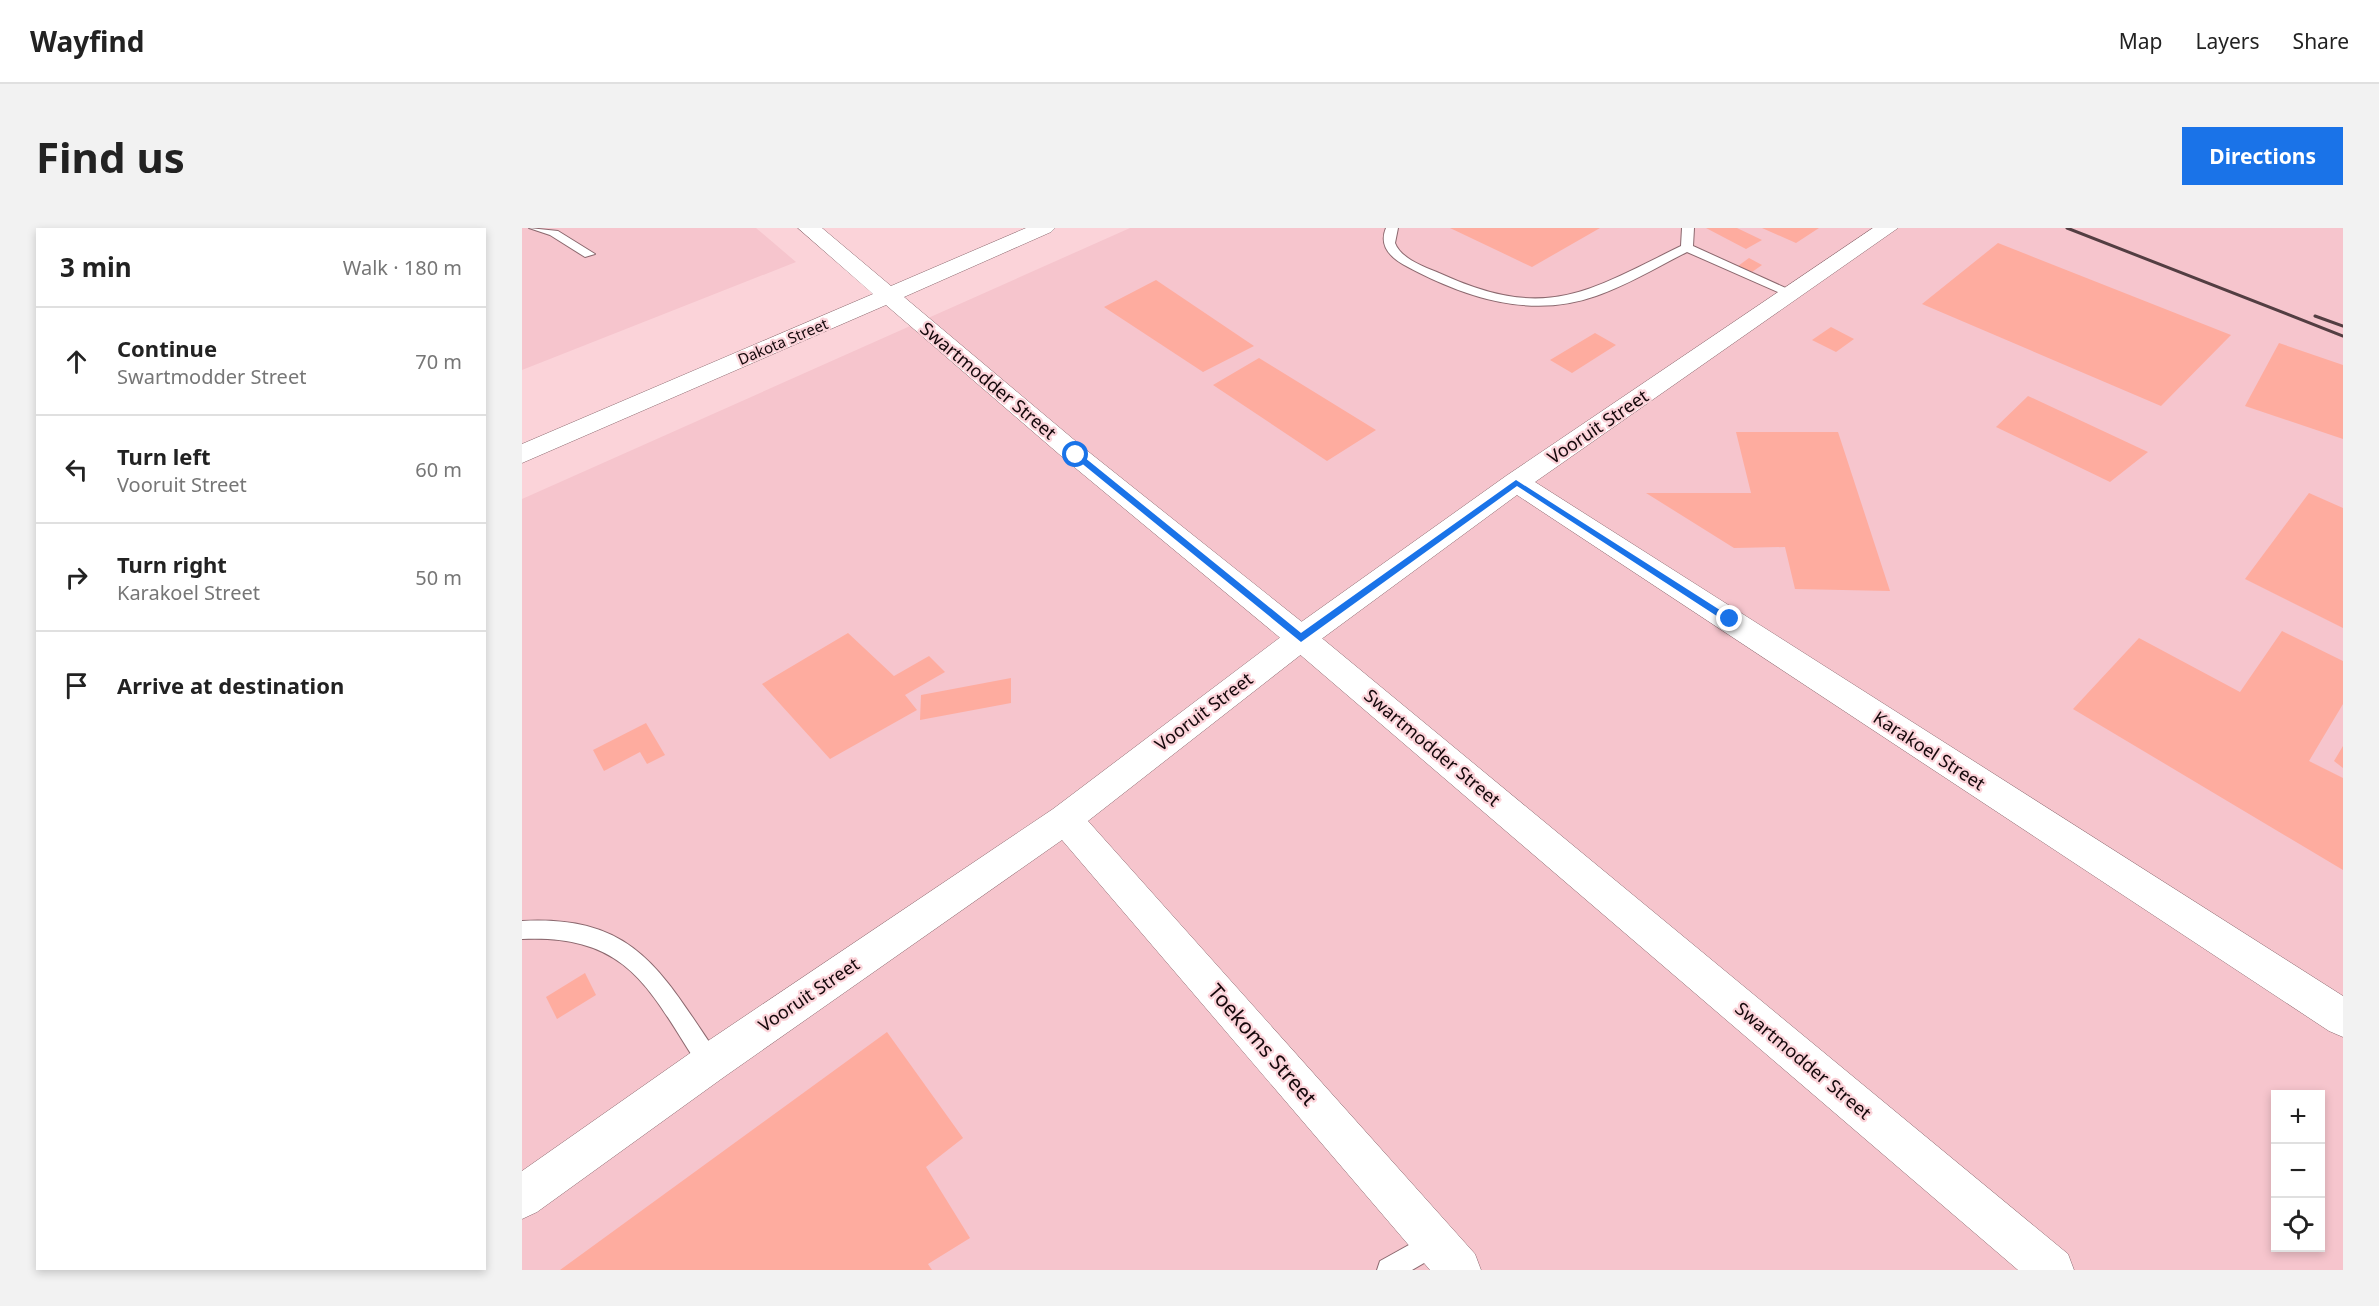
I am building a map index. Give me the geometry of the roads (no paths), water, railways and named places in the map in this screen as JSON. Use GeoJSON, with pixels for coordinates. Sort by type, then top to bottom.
{"type":"FeatureCollection","features":[{"type":"Feature","properties":{"kind":"street","name":"Swartmodder Street"},"geometry":{"type":"LineString","coordinates":[[809,228],[1076,455],[1301,638],[2052,1270]]}},
{"type":"Feature","properties":{"kind":"street","name":"Dakota Street"},"geometry":{"type":"LineString","coordinates":[[522,454],[1044,228]]}},
{"type":"Feature","properties":{"kind":"street","name":"Vooruit Street"},"geometry":{"type":"LineString","coordinates":[[522,1197],[710,1063],[1065,819],[1301,638],[1516,482],[1887,228]]}},
{"type":"Feature","properties":{"kind":"street","name":"Karakoel Street"},"geometry":{"type":"LineString","coordinates":[[1516,482],[2343,1018]]}},
{"type":"Feature","properties":{"kind":"street","name":"Toekoms Street"},"geometry":{"type":"LineString","coordinates":[[1065,819],[1447,1256]]}},
{"type":"Feature","properties":{"kind":"lane"},"geometry":{"type":"LineString","coordinates":[[535,228],[554,233],[589,254]]}},
{"type":"Feature","properties":{"kind":"lane"},"geometry":{"type":"LineString","coordinates":[[1392,228],[1389,240],[1391,249],[1400,258],[1469,291],[1523,302],[1568,300],[1591,294],[1687,248],[1793,294]]}},
{"type":"Feature","properties":{"kind":"lane"},"geometry":{"type":"LineString","coordinates":[[1687,248],[1688,228]]}},
{"type":"Feature","properties":{"kind":"lane"},"geometry":{"type":"LineString","coordinates":[[522,930],[537,929],[581,934],[613,945],[644,968],[710,1063]]}},
{"type":"Feature","properties":{"kind":"lane"},"geometry":{"type":"LineString","coordinates":[[1389,1270],[1447,1256]]}},
{"type":"Feature","properties":{"kind":"railway"},"geometry":{"type":"LineString","coordinates":[[2067,228],[2343,336]]}},
{"type":"Feature","properties":{"kind":"railway"},"geometry":{"type":"LineString","coordinates":[[2315,316],[2343,326]]}}]}
